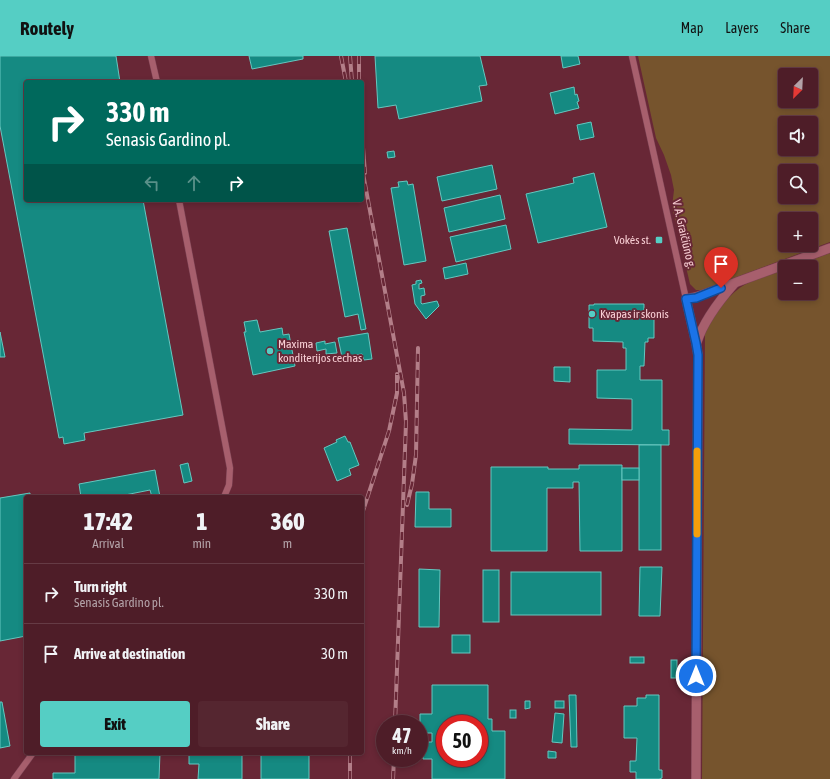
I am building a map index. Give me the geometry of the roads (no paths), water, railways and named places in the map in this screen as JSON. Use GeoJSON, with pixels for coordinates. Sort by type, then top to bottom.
{"type":"FeatureCollection","features":[{"type":"Feature","properties":{"kind":"main road"},"geometry":{"type":"LineString","coordinates":[[686,299],[696,298],[830,248]]}},
{"type":"Feature","properties":{"kind":"main road"},"geometry":{"type":"LineString","coordinates":[[696,343],[705,322],[734,283]]}},
{"type":"Feature","properties":{"kind":"main road","name":"V. A. Graičiūno g."},"geometry":{"type":"LineString","coordinates":[[686,299],[696,343],[698,389],[696,779]]}},
{"type":"Feature","properties":{"kind":"street"},"geometry":{"type":"LineString","coordinates":[[152,56],[157,80]]}},
{"type":"Feature","properties":{"kind":"street","name":"V. A. Graičiūno g."},"geometry":{"type":"LineString","coordinates":[[632,56],[686,299]]}},
{"type":"Feature","properties":{"kind":"street"},"geometry":{"type":"LineString","coordinates":[[179,202],[230,468],[229,485],[225,495]]}},
{"type":"Feature","properties":{"kind":"street"},"geometry":{"type":"LineString","coordinates":[[14,779],[32,755]]}},
{"type":"Feature","properties":{"kind":"railway"},"geometry":{"type":"LineString","coordinates":[[341,56],[346,80]]}},
{"type":"Feature","properties":{"kind":"railway"},"geometry":{"type":"LineString","coordinates":[[350,56],[352,80]]}},
{"type":"Feature","properties":{"kind":"railway"},"geometry":{"type":"LineString","coordinates":[[359,56],[359,80]]}},
{"type":"Feature","properties":{"kind":"railway"},"geometry":{"type":"LineString","coordinates":[[364,160],[365,173]]}},
{"type":"Feature","properties":{"kind":"railway"},"geometry":{"type":"LineString","coordinates":[[364,179],[404,393],[406,422],[395,715]]}},
{"type":"Feature","properties":{"kind":"railway"},"geometry":{"type":"LineString","coordinates":[[407,505],[412,484],[416,455],[418,348]]}},
{"type":"Feature","properties":{"kind":"railway"},"geometry":{"type":"LineString","coordinates":[[364,508],[389,431],[397,393],[397,374]]}},
{"type":"Feature","properties":{"kind":"railway"},"geometry":{"type":"LineString","coordinates":[[350,755],[350,779]]}},
{"type":"Feature","properties":{"kind":"railway"},"geometry":{"type":"LineString","coordinates":[[393,779],[394,767]]}},
{"type":"Feature","properties":{"kind":"place","name":"Vokės st."},"geometry":{"type":"Point","coordinates":[659,240]}},
{"type":"Feature","properties":{"kind":"place","name":"Kvapas ir skonis"},"geometry":{"type":"Point","coordinates":[592,314]}},
{"type":"Feature","properties":{"kind":"place","name":"Maxima konditerijos cechas"},"geometry":{"type":"Point","coordinates":[270,351]}}]}
